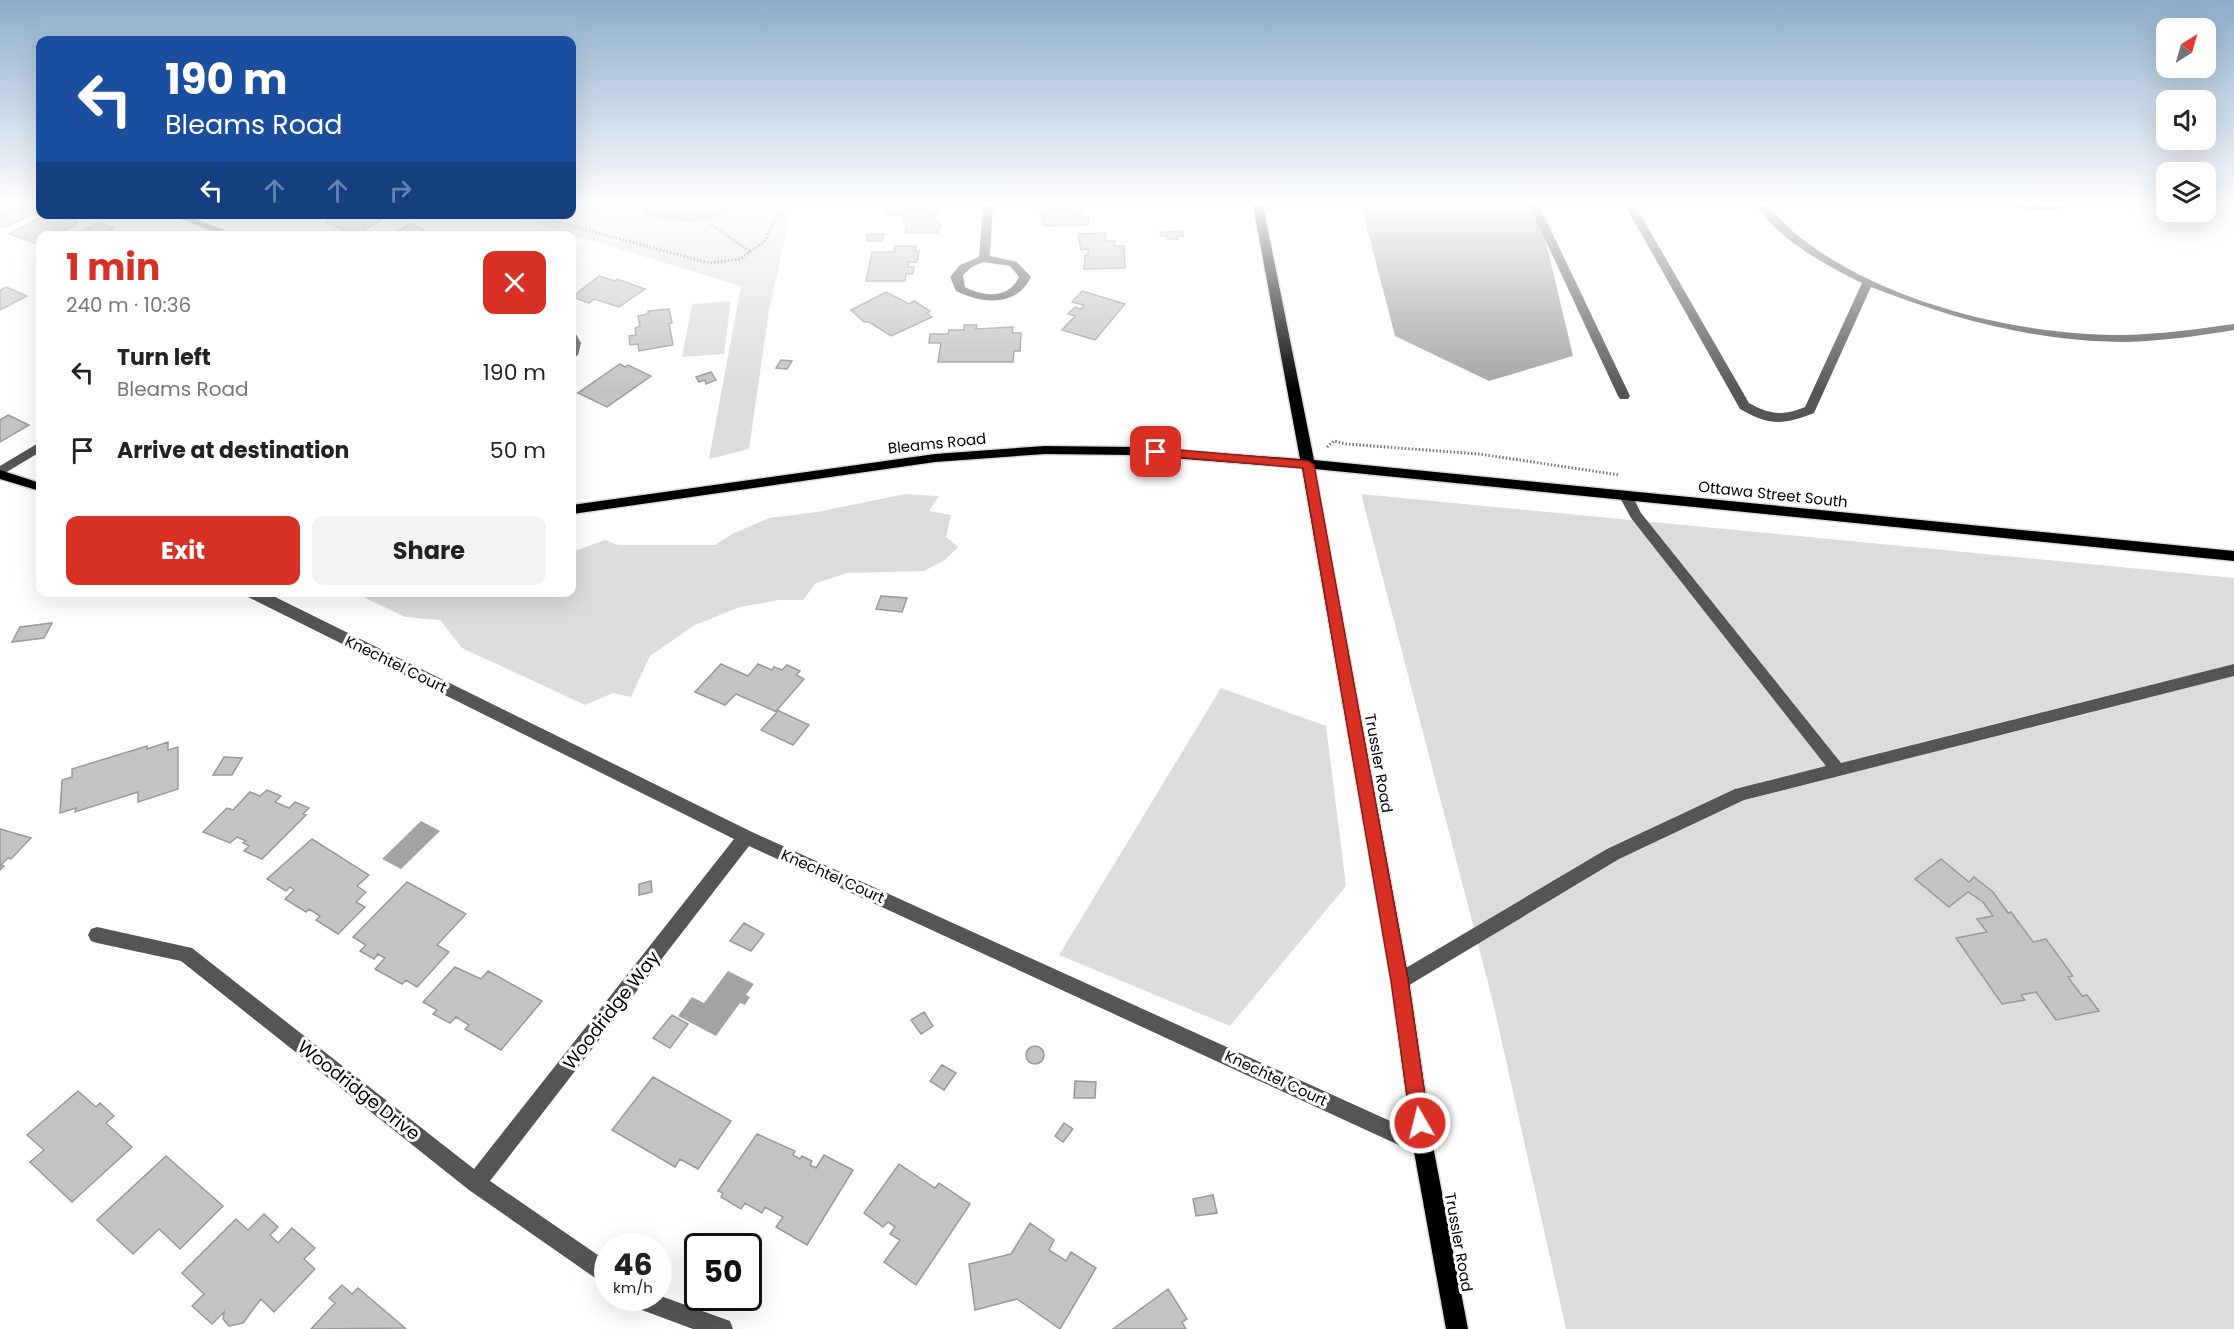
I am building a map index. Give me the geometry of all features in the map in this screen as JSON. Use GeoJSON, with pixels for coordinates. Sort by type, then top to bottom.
{"type":"FeatureCollection","features":[{"type":"Feature","properties":{"kind":"main road","name":"Trussler Road"},"geometry":{"type":"LineString","coordinates":[[1270,267],[1308,465],[1400,981],[1423,1146],[1456,1329]]}},
{"type":"Feature","properties":{"kind":"main road","name":"Bleams Road"},"geometry":{"type":"LineString","coordinates":[[576,509],[824,472],[1001,453],[1133,451],[1308,465]]}},
{"type":"Feature","properties":{"kind":"main road","name":"Ottawa Street South"},"geometry":{"type":"LineString","coordinates":[[1308,465],[1357,468],[2234,556]]}},
{"type":"Feature","properties":{"kind":"main road"},"geometry":{"type":"LineString","coordinates":[[0,473],[36,486]]}},
{"type":"Feature","properties":{"kind":"street"},"geometry":{"type":"LineString","coordinates":[[965,267],[959,271],[957,283],[960,289],[974,296],[992,297],[1011,293],[1023,283],[1025,276],[1020,267]]}},
{"type":"Feature","properties":{"kind":"street"},"geometry":{"type":"LineString","coordinates":[[1563,267],[1624,396]]}},
{"type":"Feature","properties":{"kind":"street"},"geometry":{"type":"LineString","coordinates":[[1665,267],[1744,406],[1763,417],[1787,420],[1810,410],[1868,281]]}},
{"type":"Feature","properties":{"kind":"street"},"geometry":{"type":"LineString","coordinates":[[1841,267],[1868,281],[1953,313],[2006,326],[2059,335],[2148,338],[2234,327]]}},
{"type":"Feature","properties":{"kind":"street"},"geometry":{"type":"LineString","coordinates":[[0,473],[36,449]]}},
{"type":"Feature","properties":{"kind":"street"},"geometry":{"type":"LineString","coordinates":[[1626,496],[1636,515],[1838,770]]}},
{"type":"Feature","properties":{"kind":"street","name":"Knechtel Court"},"geometry":{"type":"LineString","coordinates":[[260,597],[746,837],[1423,1146]]}},
{"type":"Feature","properties":{"kind":"street"},"geometry":{"type":"LineString","coordinates":[[1400,981],[1613,854],[1741,794],[2234,670]]}},
{"type":"Feature","properties":{"kind":"street","name":"Woodridge Way"},"geometry":{"type":"LineString","coordinates":[[476,1183],[746,837]]}},
{"type":"Feature","properties":{"kind":"street","name":"Woodridge Drive"},"geometry":{"type":"LineString","coordinates":[[97,935],[186,954],[476,1183],[594,1265]]}},
{"type":"Feature","properties":{"kind":"street"},"geometry":{"type":"LineString","coordinates":[[672,1310],[722,1329]]}},
{"type":"Feature","properties":{"kind":"path"},"geometry":{"type":"LineString","coordinates":[[1308,465],[1334,441],[1479,454],[1630,476]]}},
{"type":"Feature","properties":{"kind":"shaded area"},"geometry":{"type":"Polygon","coordinates":[[[678,267],[779,267],[769,310],[749,449],[709,459],[741,286],[678,267]]]}},
{"type":"Feature","properties":{"kind":"shaded area"},"geometry":{"type":"Polygon","coordinates":[[[1377,267],[1552,267],[1573,356],[1489,381],[1395,336],[1377,267]]]}},
{"type":"Feature","properties":{"kind":"shaded area"},"geometry":{"type":"Polygon","coordinates":[[[731,301],[724,354],[682,357],[692,304],[731,301]]]}},
{"type":"Feature","properties":{"kind":"shaded area"},"geometry":{"type":"Polygon","coordinates":[[[905,494],[939,496],[929,511],[951,515],[946,537],[958,547],[945,560],[924,571],[848,573],[816,583],[803,600],[779,600],[740,607],[695,625],[650,656],[631,697],[613,693],[585,705],[462,648],[440,620],[405,617],[363,597],[576,597],[576,551],[605,540],[618,545],[715,545],[732,534],[769,518],[817,512],[905,494]]]}},
{"type":"Feature","properties":{"kind":"shaded area"},"geometry":{"type":"Polygon","coordinates":[[[1361,494],[2234,578],[2234,1329],[1566,1329],[1492,998],[1361,494]]]}},
{"type":"Feature","properties":{"kind":"shaded area"},"geometry":{"type":"Polygon","coordinates":[[[1221,688],[1326,726],[1346,886],[1230,1026],[1059,955],[1221,688]]]}},
{"type":"Feature","properties":{"kind":"shaded area"},"geometry":{"type":"Polygon","coordinates":[[[421,821],[440,831],[401,869],[382,859],[421,821]]]}},
{"type":"Feature","properties":{"kind":"shaded area"},"geometry":{"type":"Polygon","coordinates":[[[728,971],[754,984],[746,995],[750,997],[745,1005],[740,1003],[716,1036],[678,1016],[692,997],[704,1003],[728,971]]]}},
{"type":"Feature","properties":{"kind":"building"},"geometry":{"type":"Polygon","coordinates":[[[869,267],[914,267],[913,274],[906,274],[905,281],[866,281],[869,267]]]}},
{"type":"Feature","properties":{"kind":"building"},"geometry":{"type":"Polygon","coordinates":[[[1084,267],[1125,268],[1084,269],[1084,267]]]}},
{"type":"Feature","properties":{"kind":"building"},"geometry":{"type":"Polygon","coordinates":[[[599,276],[615,281],[617,279],[645,289],[619,307],[594,299],[589,303],[576,298],[576,294],[599,276]]]}},
{"type":"Feature","properties":{"kind":"building"},"geometry":{"type":"Polygon","coordinates":[[[6,287],[27,296],[0,310],[0,290],[6,287]]]}},
{"type":"Feature","properties":{"kind":"building"},"geometry":{"type":"Polygon","coordinates":[[[1082,291],[1125,304],[1095,340],[1062,330],[1075,316],[1068,314],[1075,307],[1081,309],[1084,305],[1072,302],[1082,291]]]}},
{"type":"Feature","properties":{"kind":"building"},"geometry":{"type":"Polygon","coordinates":[[[886,292],[909,304],[914,301],[930,311],[927,313],[932,317],[891,336],[869,322],[864,322],[851,310],[886,292]]]}},
{"type":"Feature","properties":{"kind":"building"},"geometry":{"type":"Polygon","coordinates":[[[669,309],[673,345],[639,351],[638,344],[630,345],[629,336],[636,335],[635,328],[640,326],[638,316],[648,314],[648,311],[669,309]]]}},
{"type":"Feature","properties":{"kind":"building"},"geometry":{"type":"Polygon","coordinates":[[[964,325],[977,325],[976,329],[1013,327],[1012,333],[1021,333],[1020,351],[1014,351],[1013,362],[938,362],[941,343],[929,343],[930,334],[948,334],[949,330],[964,330],[964,325]]]}},
{"type":"Feature","properties":{"kind":"building"},"geometry":{"type":"Polygon","coordinates":[[[781,360],[792,361],[787,369],[776,368],[781,360]]]}},
{"type":"Feature","properties":{"kind":"building"},"geometry":{"type":"Polygon","coordinates":[[[620,364],[625,367],[628,365],[651,376],[607,407],[578,393],[620,364]]]}},
{"type":"Feature","properties":{"kind":"building"},"geometry":{"type":"Polygon","coordinates":[[[711,372],[716,380],[706,384],[705,380],[699,382],[696,377],[711,372]]]}},
{"type":"Feature","properties":{"kind":"building"},"geometry":{"type":"Polygon","coordinates":[[[8,415],[29,425],[0,442],[0,420],[8,415]]]}},
{"type":"Feature","properties":{"kind":"building"},"geometry":{"type":"Polygon","coordinates":[[[881,596],[907,598],[902,612],[876,609],[881,596]]]}},
{"type":"Feature","properties":{"kind":"building"},"geometry":{"type":"Polygon","coordinates":[[[52,623],[44,638],[12,642],[20,627],[52,623]]]}},
{"type":"Feature","properties":{"kind":"building"},"geometry":{"type":"Polygon","coordinates":[[[721,664],[748,676],[758,664],[772,670],[774,667],[782,670],[787,665],[800,671],[796,675],[804,679],[777,710],[809,725],[793,745],[761,730],[777,712],[736,694],[725,705],[695,692],[721,664]]]}},
{"type":"Feature","properties":{"kind":"building"},"geometry":{"type":"Polygon","coordinates":[[[168,742],[168,750],[178,747],[178,789],[138,802],[138,792],[75,812],[76,808],[60,813],[62,780],[72,777],[72,769],[147,746],[147,749],[168,742]]]}},
{"type":"Feature","properties":{"kind":"building"},"geometry":{"type":"Polygon","coordinates":[[[224,757],[242,758],[232,775],[213,775],[224,757]]]}},
{"type":"Feature","properties":{"kind":"building"},"geometry":{"type":"Polygon","coordinates":[[[267,790],[281,796],[275,802],[289,808],[295,802],[309,808],[303,814],[306,815],[262,859],[244,851],[249,846],[243,843],[246,841],[237,837],[230,843],[203,832],[227,808],[233,810],[250,792],[260,796],[267,790]]]}},
{"type":"Feature","properties":{"kind":"building"},"geometry":{"type":"Polygon","coordinates":[[[0,829],[31,838],[11,859],[8,858],[1,865],[4,866],[0,870],[0,829]]]}},
{"type":"Feature","properties":{"kind":"building"},"geometry":{"type":"Polygon","coordinates":[[[312,839],[369,875],[357,886],[366,892],[356,902],[365,907],[338,934],[316,920],[320,916],[309,909],[306,912],[285,899],[294,890],[290,887],[286,891],[267,879],[312,839]]]}},
{"type":"Feature","properties":{"kind":"building"},"geometry":{"type":"Polygon","coordinates":[[[1941,859],[1969,882],[1974,877],[1993,892],[2033,942],[2046,939],[2073,976],[2068,977],[2082,996],[2087,995],[2099,1011],[2056,1020],[2036,992],[2021,995],[2025,1000],[2002,1004],[1956,938],[1987,932],[1977,919],[1993,916],[1983,902],[1968,892],[1949,907],[1915,879],[1941,859]]]}},
{"type":"Feature","properties":{"kind":"building"},"geometry":{"type":"Polygon","coordinates":[[[651,881],[652,892],[639,895],[639,884],[651,881]]]}},
{"type":"Feature","properties":{"kind":"building"},"geometry":{"type":"Polygon","coordinates":[[[407,882],[466,914],[437,945],[449,952],[417,987],[406,980],[402,984],[375,969],[385,958],[378,954],[374,959],[360,951],[366,945],[353,937],[407,882]]]}},
{"type":"Feature","properties":{"kind":"building"},"geometry":{"type":"Polygon","coordinates":[[[744,923],[764,934],[751,951],[730,941],[744,923]]]}},
{"type":"Feature","properties":{"kind":"building"},"geometry":{"type":"Polygon","coordinates":[[[455,967],[481,979],[488,971],[542,1001],[501,1050],[465,1029],[469,1025],[456,1017],[450,1023],[433,1014],[437,1010],[423,1002],[455,967]]]}},
{"type":"Feature","properties":{"kind":"building"},"geometry":{"type":"Polygon","coordinates":[[[924,1012],[933,1026],[921,1034],[911,1020],[924,1012]]]}},
{"type":"Feature","properties":{"kind":"building"},"geometry":{"type":"Polygon","coordinates":[[[672,1015],[688,1024],[670,1048],[653,1038],[672,1015]]]}},
{"type":"Feature","properties":{"kind":"building"},"geometry":{"type":"Polygon","coordinates":[[[1031,1046],[1039,1046],[1044,1051],[1042,1062],[1031,1064],[1026,1059],[1026,1051],[1031,1046]]]}},
{"type":"Feature","properties":{"kind":"building"},"geometry":{"type":"Polygon","coordinates":[[[942,1065],[956,1073],[944,1090],[930,1081],[942,1065]]]}},
{"type":"Feature","properties":{"kind":"building"},"geometry":{"type":"Polygon","coordinates":[[[653,1077],[731,1121],[698,1169],[680,1159],[675,1167],[612,1130],[653,1077]]]}},
{"type":"Feature","properties":{"kind":"building"},"geometry":{"type":"Polygon","coordinates":[[[1075,1081],[1096,1082],[1095,1098],[1074,1098],[1075,1081]]]}},
{"type":"Feature","properties":{"kind":"building"},"geometry":{"type":"Polygon","coordinates":[[[78,1091],[96,1107],[100,1103],[114,1116],[106,1123],[132,1147],[72,1202],[30,1162],[44,1150],[27,1135],[78,1091]]]}},
{"type":"Feature","properties":{"kind":"building"},"geometry":{"type":"Polygon","coordinates":[[[1064,1123],[1073,1129],[1063,1142],[1055,1136],[1064,1123]]]}},
{"type":"Feature","properties":{"kind":"building"},"geometry":{"type":"Polygon","coordinates":[[[757,1134],[795,1151],[793,1155],[812,1161],[810,1165],[816,1168],[824,1155],[853,1170],[807,1245],[776,1227],[783,1217],[765,1207],[762,1213],[745,1203],[741,1209],[721,1197],[723,1193],[718,1191],[757,1134]]]}},
{"type":"Feature","properties":{"kind":"building"},"geometry":{"type":"Polygon","coordinates":[[[166,1156],[223,1206],[180,1249],[159,1229],[133,1254],[97,1220],[166,1156]]]}},
{"type":"Feature","properties":{"kind":"building"},"geometry":{"type":"Polygon","coordinates":[[[899,1164],[935,1188],[939,1183],[970,1204],[916,1285],[884,1262],[900,1240],[890,1234],[895,1227],[888,1222],[883,1227],[864,1213],[899,1164]]]}},
{"type":"Feature","properties":{"kind":"building"},"geometry":{"type":"Polygon","coordinates":[[[1213,1195],[1217,1213],[1196,1216],[1193,1199],[1213,1195]]]}},
{"type":"Feature","properties":{"kind":"building"},"geometry":{"type":"Polygon","coordinates":[[[264,1214],[278,1227],[270,1235],[278,1243],[292,1228],[315,1248],[304,1259],[315,1269],[274,1312],[261,1299],[243,1323],[229,1326],[223,1319],[224,1312],[212,1324],[192,1306],[204,1294],[182,1273],[236,1219],[248,1230],[264,1214]]]}},
{"type":"Feature","properties":{"kind":"building"},"geometry":{"type":"Polygon","coordinates":[[[1030,1223],[1054,1240],[1049,1250],[1066,1261],[1071,1252],[1096,1268],[1060,1329],[1017,1299],[975,1310],[969,1264],[1011,1254],[1030,1223]]]}},
{"type":"Feature","properties":{"kind":"building"},"geometry":{"type":"Polygon","coordinates":[[[342,1285],[352,1294],[358,1288],[405,1328],[311,1329],[335,1303],[329,1298],[342,1285]]]}},
{"type":"Feature","properties":{"kind":"building"},"geometry":{"type":"Polygon","coordinates":[[[1168,1289],[1187,1319],[1182,1322],[1186,1329],[1113,1329],[1168,1289]]]}},
{"type":"Feature","properties":{"kind":"route"},"geometry":{"type":"LineString","coordinates":[[1156,452],[1308,465],[1400,981],[1420,1123]]}}]}
